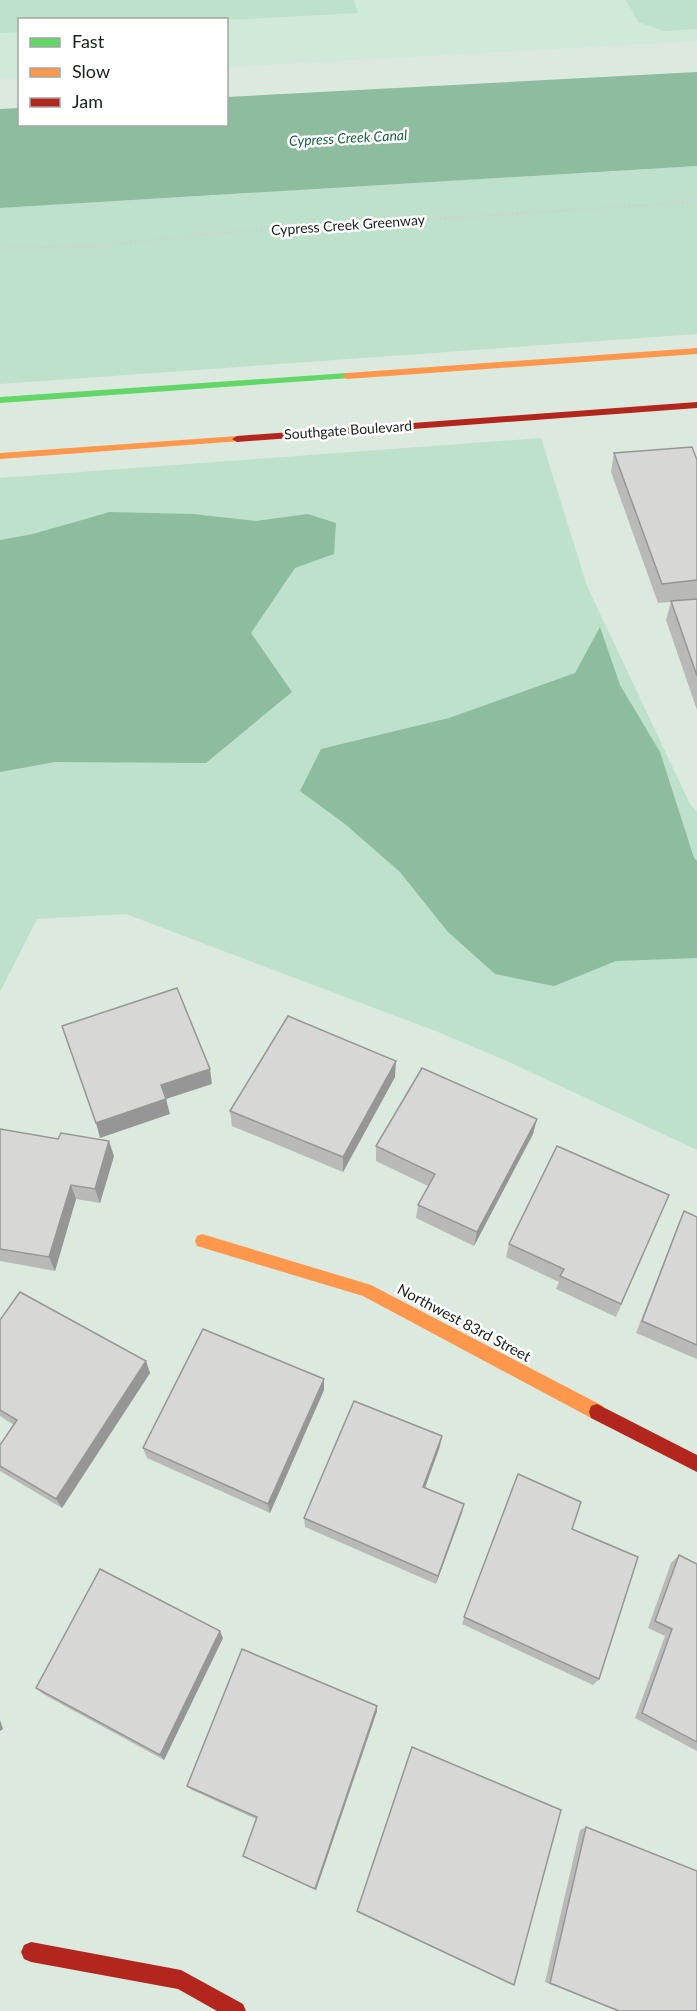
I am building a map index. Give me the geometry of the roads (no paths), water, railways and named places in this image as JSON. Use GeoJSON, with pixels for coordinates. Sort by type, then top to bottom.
{"type":"FeatureCollection","features":[{"type":"Feature","properties":{"kind":"main road"},"geometry":{"type":"LineString","coordinates":[[0,400],[697,351]]}},
{"type":"Feature","properties":{"kind":"main road","name":"Southgate Boulevard"},"geometry":{"type":"LineString","coordinates":[[0,456],[697,405]]}},
{"type":"Feature","properties":{"kind":"main road","name":"Northwest 83rd Street"},"geometry":{"type":"LineString","coordinates":[[202,1241],[366,1290],[697,1464]]}},
{"type":"Feature","properties":{"kind":"main road"},"geometry":{"type":"LineString","coordinates":[[31,1952],[181,1980],[236,2011]]}},
{"type":"Feature","properties":{"kind":"water","name":"Cypress Creek Canal"},"geometry":{"type":"Polygon","coordinates":[[[697,72],[697,166],[0,208],[0,109],[18,108],[18,126],[228,126],[228,97],[697,72]]]}},
{"type":"Feature","properties":{"kind":"water"},"geometry":{"type":"Polygon","coordinates":[[[110,512],[193,514],[256,521],[308,514],[336,523],[334,554],[295,568],[251,633],[292,692],[206,763],[55,762],[0,772],[0,540],[33,534],[110,512]]]}},
{"type":"Feature","properties":{"kind":"water"},"geometry":{"type":"Polygon","coordinates":[[[600,627],[620,685],[660,752],[694,858],[697,861],[697,958],[616,961],[554,986],[495,974],[448,932],[400,872],[345,824],[300,791],[321,749],[449,718],[575,673],[600,627]]]}}]}
